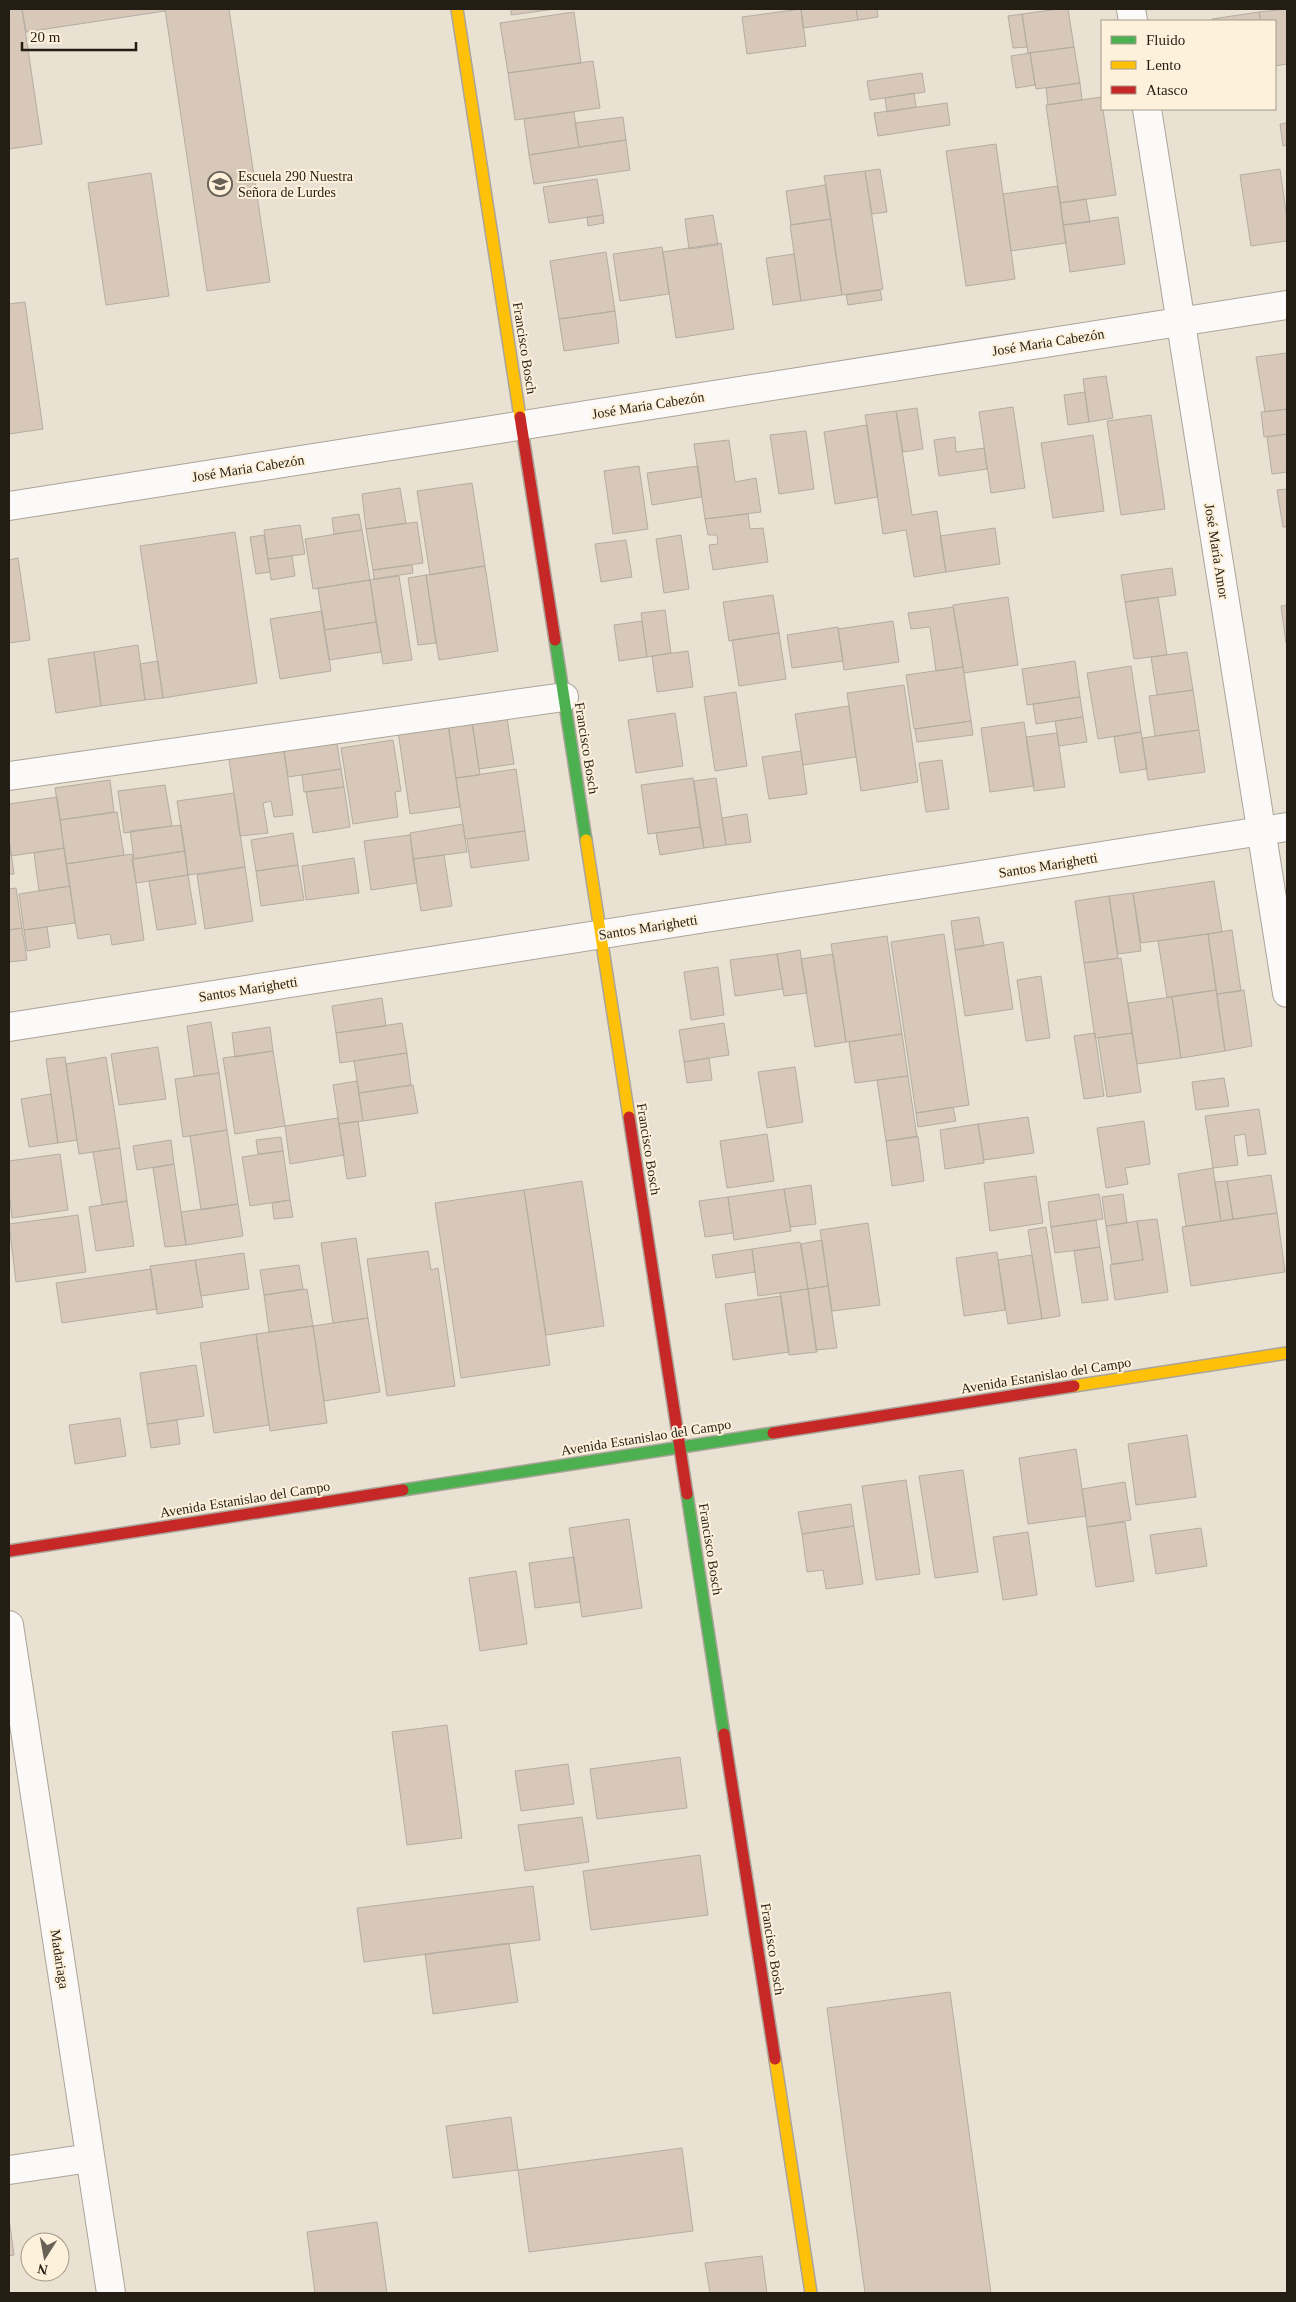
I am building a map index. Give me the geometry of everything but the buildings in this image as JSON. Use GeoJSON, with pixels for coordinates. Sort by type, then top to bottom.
{"type":"FeatureCollection","features":[{"type":"Feature","properties":{"kind":"street","name":"Francisco Bosch"},"geometry":{"type":"LineString","coordinates":[[457,9],[811,2293]]}},
{"type":"Feature","properties":{"kind":"street","name":"José María Amor"},"geometry":{"type":"LineString","coordinates":[[1147,110],[1181,321],[1274,829],[1287,993]]}},
{"type":"Feature","properties":{"kind":"street","name":"José Maria Cabezón"},"geometry":{"type":"LineString","coordinates":[[9,506],[1287,305]]}},
{"type":"Feature","properties":{"kind":"street"},"geometry":{"type":"LineString","coordinates":[[9,776],[564,697]]}},
{"type":"Feature","properties":{"kind":"street","name":"Santos Marighetti"},"geometry":{"type":"LineString","coordinates":[[9,1027],[1274,829]]}},
{"type":"Feature","properties":{"kind":"street","name":"Avenida Estanislao del Campo"},"geometry":{"type":"LineString","coordinates":[[9,1551],[1287,1353]]}},
{"type":"Feature","properties":{"kind":"street","name":"Madariaga"},"geometry":{"type":"LineString","coordinates":[[9,1625],[111,2293]]}},
{"type":"Feature","properties":{"kind":"street"},"geometry":{"type":"LineString","coordinates":[[9,2170],[90,2158]]}},
{"type":"Feature","properties":{"kind":"traffic: fast"},"geometry":{"type":"LineString","coordinates":[[555,640],[586,840]]}},
{"type":"Feature","properties":{"kind":"traffic: fast"},"geometry":{"type":"LineString","coordinates":[[403,1490],[773,1433]]}},
{"type":"Feature","properties":{"kind":"traffic: fast"},"geometry":{"type":"LineString","coordinates":[[687,1494],[724,1734]]}},
{"type":"Feature","properties":{"kind":"traffic: slow"},"geometry":{"type":"LineString","coordinates":[[457,9],[520,417]]}},
{"type":"Feature","properties":{"kind":"traffic: slow"},"geometry":{"type":"LineString","coordinates":[[586,840],[629,1117]]}},
{"type":"Feature","properties":{"kind":"traffic: slow"},"geometry":{"type":"LineString","coordinates":[[1074,1386],[1287,1353]]}},
{"type":"Feature","properties":{"kind":"traffic: slow"},"geometry":{"type":"LineString","coordinates":[[775,2059],[811,2293]]}},
{"type":"Feature","properties":{"kind":"traffic: jam"},"geometry":{"type":"LineString","coordinates":[[520,417],[555,640]]}},
{"type":"Feature","properties":{"kind":"traffic: jam"},"geometry":{"type":"LineString","coordinates":[[629,1117],[687,1494]]}},
{"type":"Feature","properties":{"kind":"traffic: jam"},"geometry":{"type":"LineString","coordinates":[[773,1433],[1074,1386]]}},
{"type":"Feature","properties":{"kind":"traffic: jam"},"geometry":{"type":"LineString","coordinates":[[9,1551],[403,1490]]}},
{"type":"Feature","properties":{"kind":"traffic: jam"},"geometry":{"type":"LineString","coordinates":[[724,1734],[775,2059]]}},
{"type":"Feature","properties":{"kind":"place","name":"Escuela 290 Nuestra Señora de Lurdes"},"geometry":{"type":"Point","coordinates":[220,184]}}]}
